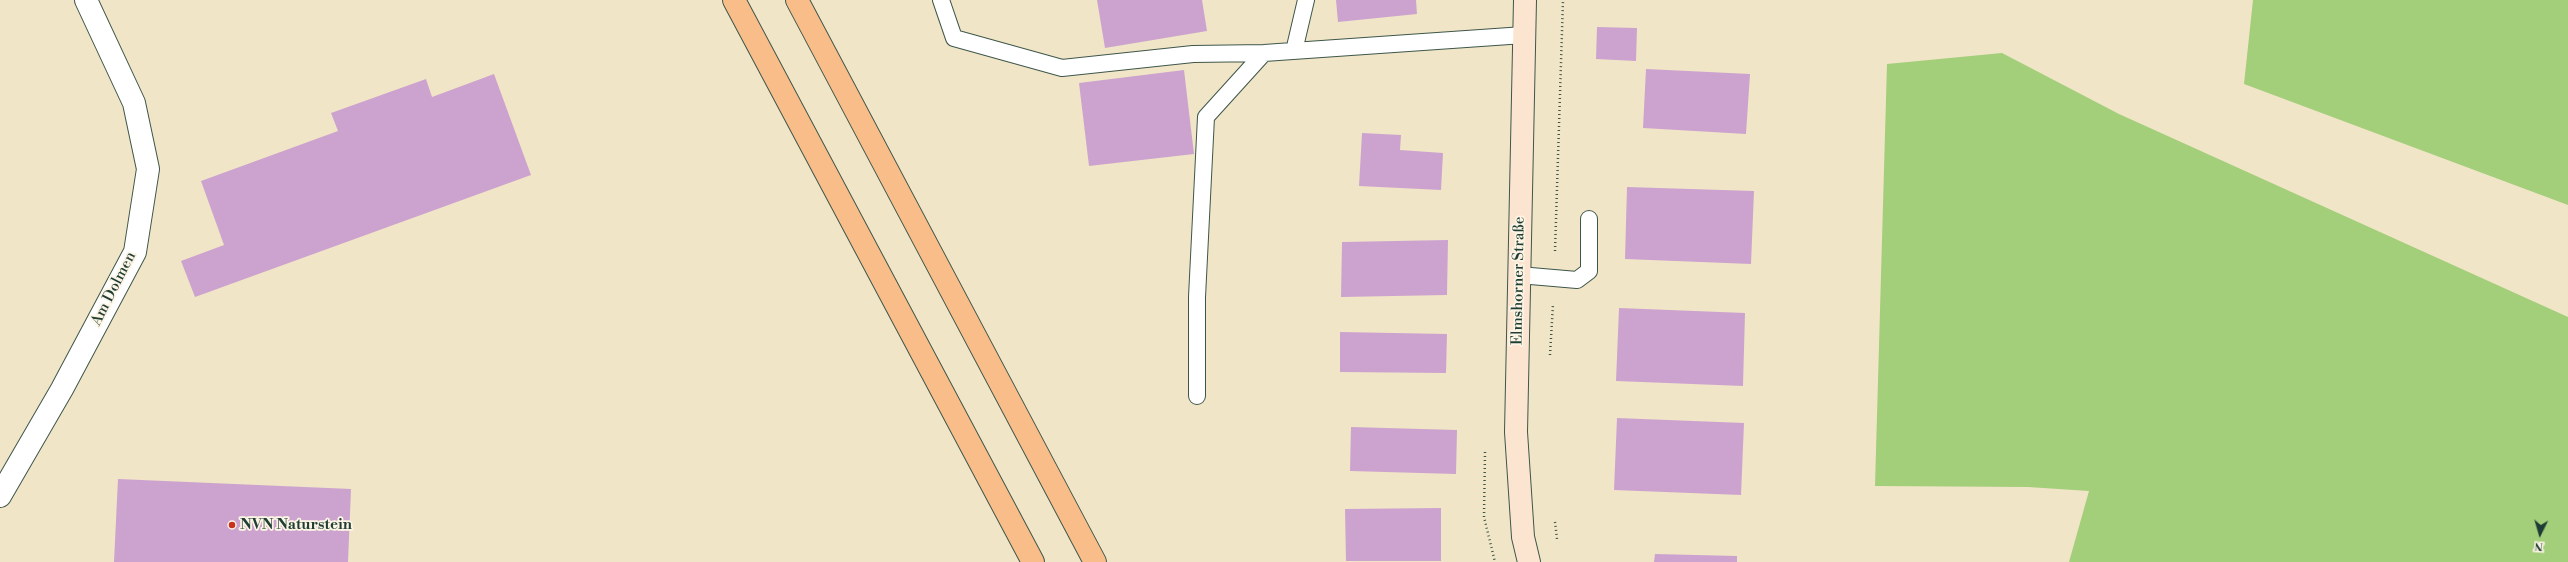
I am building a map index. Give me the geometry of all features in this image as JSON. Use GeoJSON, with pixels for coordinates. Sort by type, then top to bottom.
{"type":"FeatureCollection","features":[{"type":"Feature","properties":{"kind":"highway"},"geometry":{"type":"LineString","coordinates":[[734,0],[1033,562]]}},
{"type":"Feature","properties":{"kind":"highway"},"geometry":{"type":"LineString","coordinates":[[797,0],[1095,562]]}},
{"type":"Feature","properties":{"kind":"street","name":"Am Dolmen"},"geometry":{"type":"LineString","coordinates":[[0,496],[62,389],[135,252],[148,169],[134,103],[86,0]]}},
{"type":"Feature","properties":{"kind":"street","name":"Elmshorner Straße"},"geometry":{"type":"LineString","coordinates":[[1525,0],[1516,432],[1523,537],[1529,562]]}},
{"type":"Feature","properties":{"kind":"lane"},"geometry":{"type":"LineString","coordinates":[[941,0],[954,38],[1062,68],[1193,54],[1264,54],[1524,35]]}},
{"type":"Feature","properties":{"kind":"lane"},"geometry":{"type":"LineString","coordinates":[[1294,51],[1306,0]]}},
{"type":"Feature","properties":{"kind":"lane"},"geometry":{"type":"LineString","coordinates":[[1197,396],[1197,297],[1206,117],[1264,54]]}},
{"type":"Feature","properties":{"kind":"lane"},"geometry":{"type":"LineString","coordinates":[[1519,275],[1577,280],[1589,271],[1589,219]]}},
{"type":"Feature","properties":{"kind":"path"},"geometry":{"type":"LineString","coordinates":[[1550,363],[1563,0]]}},
{"type":"Feature","properties":{"kind":"green space"},"geometry":{"type":"Polygon","coordinates":[[[2253,0],[2568,0],[2568,205],[2244,84],[2253,0]]]}},
{"type":"Feature","properties":{"kind":"green space"},"geometry":{"type":"Polygon","coordinates":[[[2002,53],[2119,114],[2568,317],[2568,562],[2069,562],[2089,491],[2028,487],[1875,486],[1887,64],[2002,53]]]}},
{"type":"Feature","properties":{"kind":"building"},"geometry":{"type":"Polygon","coordinates":[[[1097,0],[1202,0],[1207,31],[1105,48],[1097,0]]]}},
{"type":"Feature","properties":{"kind":"building"},"geometry":{"type":"Polygon","coordinates":[[[1336,0],[1416,0],[1417,14],[1338,22],[1336,0]]]}},
{"type":"Feature","properties":{"kind":"building"},"geometry":{"type":"Polygon","coordinates":[[[1597,27],[1637,28],[1636,61],[1596,59],[1597,27]]]}},
{"type":"Feature","properties":{"kind":"building"},"geometry":{"type":"Polygon","coordinates":[[[1646,69],[1750,74],[1746,134],[1643,128],[1646,69]]]}},
{"type":"Feature","properties":{"kind":"building"},"geometry":{"type":"Polygon","coordinates":[[[1184,70],[1194,154],[1089,166],[1079,83],[1184,70]]]}},
{"type":"Feature","properties":{"kind":"building"},"geometry":{"type":"Polygon","coordinates":[[[494,74],[531,175],[195,297],[181,261],[224,245],[201,181],[338,131],[331,113],[426,79],[432,97],[494,74]]]}},
{"type":"Feature","properties":{"kind":"building"},"geometry":{"type":"Polygon","coordinates":[[[1362,133],[1401,135],[1400,150],[1443,153],[1441,190],[1359,186],[1362,133]]]}},
{"type":"Feature","properties":{"kind":"building"},"geometry":{"type":"Polygon","coordinates":[[[1627,187],[1754,191],[1751,264],[1625,259],[1627,187]]]}},
{"type":"Feature","properties":{"kind":"building"},"geometry":{"type":"Polygon","coordinates":[[[1448,240],[1447,295],[1341,297],[1342,242],[1448,240]]]}},
{"type":"Feature","properties":{"kind":"building"},"geometry":{"type":"Polygon","coordinates":[[[1619,308],[1745,313],[1743,386],[1616,381],[1619,308]]]}},
{"type":"Feature","properties":{"kind":"building"},"geometry":{"type":"Polygon","coordinates":[[[1340,332],[1447,334],[1446,373],[1340,372],[1340,332]]]}},
{"type":"Feature","properties":{"kind":"building"},"geometry":{"type":"Polygon","coordinates":[[[1617,418],[1744,423],[1741,495],[1614,490],[1617,418]]]}},
{"type":"Feature","properties":{"kind":"building"},"geometry":{"type":"Polygon","coordinates":[[[1351,427],[1457,430],[1456,474],[1350,471],[1351,427]]]}},
{"type":"Feature","properties":{"kind":"building","name":"NVN Naturstein"},"geometry":{"type":"Polygon","coordinates":[[[118,479],[351,489],[348,562],[114,562],[118,479]]]}},
{"type":"Feature","properties":{"kind":"building"},"geometry":{"type":"Polygon","coordinates":[[[1441,508],[1441,561],[1346,561],[1345,509],[1441,508]]]}},
{"type":"Feature","properties":{"kind":"building"},"geometry":{"type":"Polygon","coordinates":[[[1655,554],[1737,556],[1737,562],[1654,562],[1655,554]]]}},
{"type":"Feature","properties":{"kind":"place","name":"NVN Naturstein"},"geometry":{"type":"Point","coordinates":[232,525]}}]}
